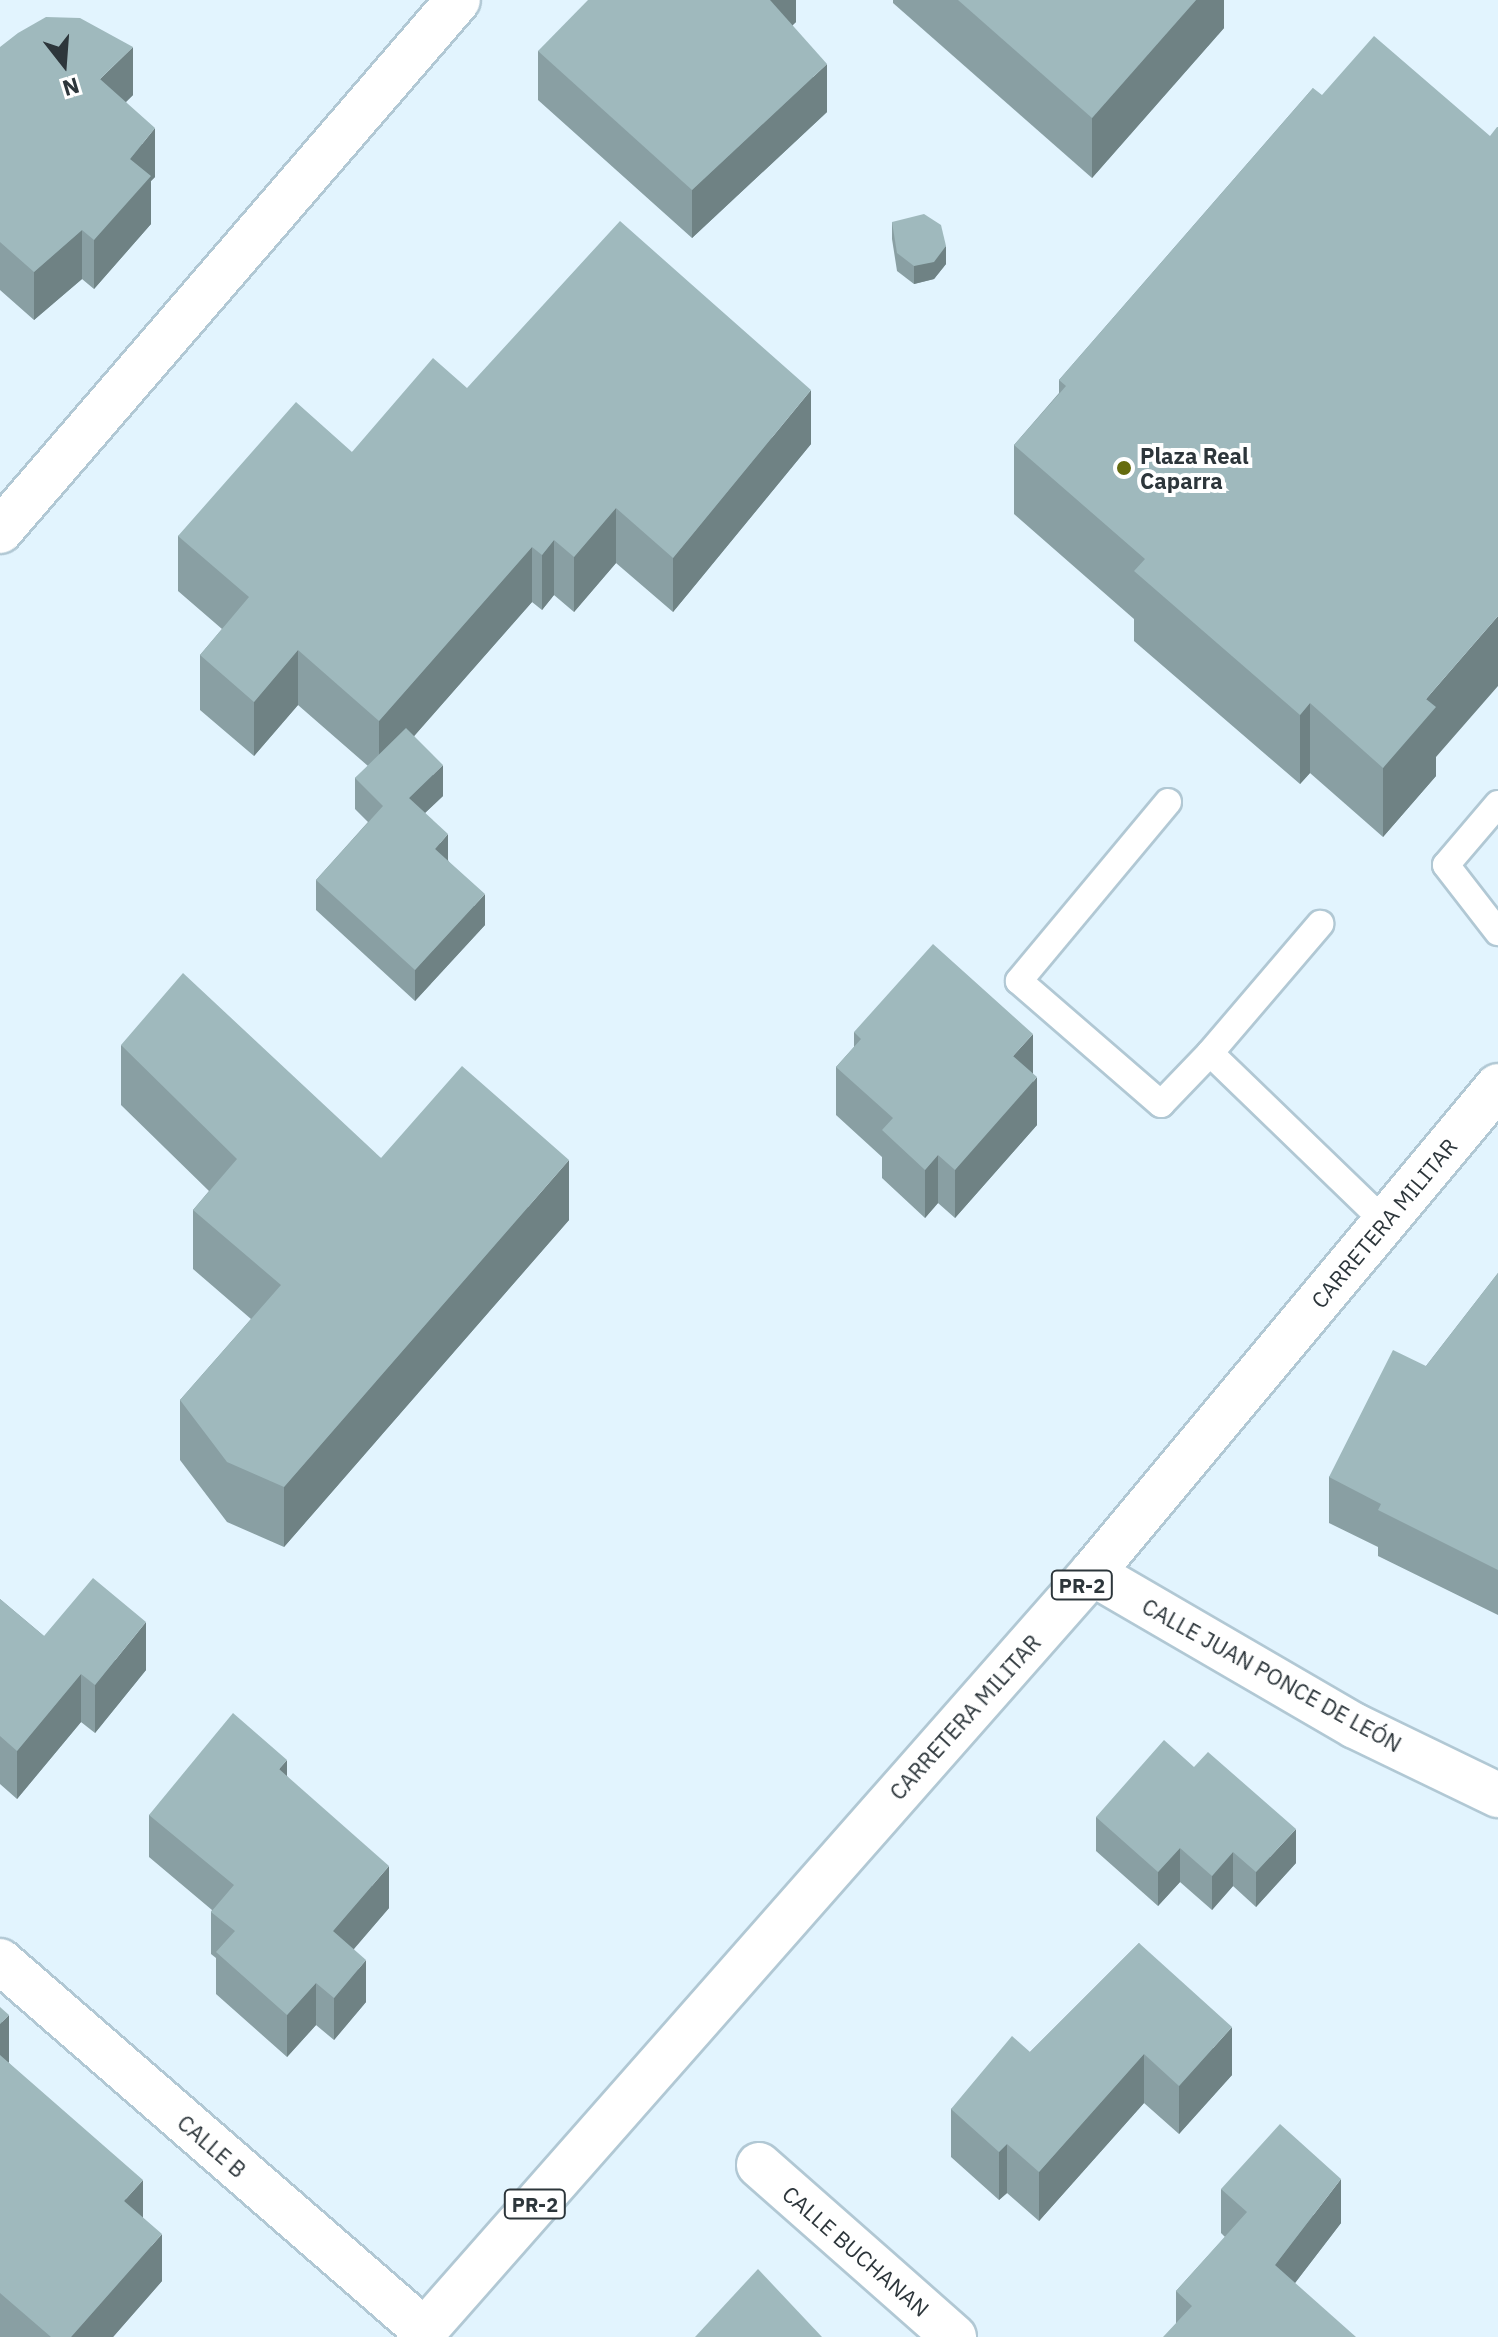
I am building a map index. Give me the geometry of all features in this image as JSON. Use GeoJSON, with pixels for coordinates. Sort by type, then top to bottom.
{"type":"FeatureCollection","features":[{"type":"Feature","properties":{"kind":"street"},"geometry":{"type":"LineString","coordinates":[[0,531],[458,0]]}},
{"type":"Feature","properties":{"kind":"street","name":"CARRETERA MILITAR"},"geometry":{"type":"LineString","coordinates":[[422,2334],[1092,1573],[1498,1086]]}},
{"type":"Feature","properties":{"kind":"street","name":"CALLE JUAN PONCE DE LEÓN"},"geometry":{"type":"LineString","coordinates":[[1092,1573],[1355,1726],[1498,1795]]}},
{"type":"Feature","properties":{"kind":"street","name":"CALLE B"},"geometry":{"type":"LineString","coordinates":[[0,1961],[422,2334]]}},
{"type":"Feature","properties":{"kind":"street","name":"CALLE BUCHANAN"},"geometry":{"type":"LineString","coordinates":[[759,2165],[954,2337]]}},
{"type":"Feature","properties":{"kind":"lane"},"geometry":{"type":"LineString","coordinates":[[1168,802],[1019,981],[1161,1104],[1210,1053],[1320,924]]}},
{"type":"Feature","properties":{"kind":"lane"},"geometry":{"type":"LineString","coordinates":[[1498,804],[1446,865],[1498,932]]}},
{"type":"Feature","properties":{"kind":"lane"},"geometry":{"type":"LineString","coordinates":[[1210,1053],[1385,1222]]}},
{"type":"Feature","properties":{"kind":"building"},"geometry":{"type":"Polygon","coordinates":[[[588,0],[770,0],[827,64],[692,190],[538,51],[588,0]]]}},
{"type":"Feature","properties":{"kind":"building"},"geometry":{"type":"Polygon","coordinates":[[[958,0],[1196,0],[1092,118],[958,0]]]}},
{"type":"Feature","properties":{"kind":"building"},"geometry":{"type":"Polygon","coordinates":[[[46,17],[80,18],[133,47],[100,79],[155,128],[130,159],[151,176],[94,240],[82,230],[34,272],[0,242],[0,47],[46,17]]]}},
{"type":"Feature","properties":{"kind":"building"},"geometry":{"type":"Polygon","coordinates":[[[1374,36],[1490,136],[1498,127],[1498,616],[1426,699],[1436,707],[1383,768],[1310,703],[1300,715],[1134,571],[1145,559],[1014,445],[1066,386],[1059,380],[1313,88],[1322,95],[1374,36]]]}},
{"type":"Feature","properties":{"kind":"building"},"geometry":{"type":"Polygon","coordinates":[[[924,214],[941,225],[946,246],[934,262],[914,266],[897,253],[892,222],[924,214]]]}},
{"type":"Feature","properties":{"kind":"building"},"geometry":{"type":"Polygon","coordinates":[[[620,221],[811,390],[673,558],[616,508],[574,557],[554,540],[542,555],[532,547],[379,721],[298,650],[254,702],[200,655],[249,597],[178,536],[296,402],[352,452],[433,358],[467,388],[620,221]]]}},
{"type":"Feature","properties":{"kind":"building"},"geometry":{"type":"Polygon","coordinates":[[[406,728],[443,765],[409,798],[448,834],[435,849],[485,894],[415,970],[316,880],[383,806],[355,778],[406,728]]]}},
{"type":"Feature","properties":{"kind":"building"},"geometry":{"type":"Polygon","coordinates":[[[933,944],[1033,1034],[1013,1056],[1037,1077],[955,1170],[938,1155],[925,1170],[882,1130],[893,1118],[836,1067],[861,1039],[854,1032],[933,944]]]}},
{"type":"Feature","properties":{"kind":"building"},"geometry":{"type":"Polygon","coordinates":[[[183,973],[381,1158],[462,1066],[569,1160],[284,1487],[227,1462],[180,1400],[281,1285],[193,1210],[237,1159],[121,1045],[183,973]]]}},
{"type":"Feature","properties":{"kind":"building"},"geometry":{"type":"Polygon","coordinates":[[[1498,1273],[1498,1570],[1378,1510],[1381,1504],[1329,1477],[1393,1350],[1426,1366],[1498,1273]]]}},
{"type":"Feature","properties":{"kind":"building"},"geometry":{"type":"Polygon","coordinates":[[[93,1578],[146,1622],[95,1685],[81,1674],[17,1751],[0,1736],[0,1599],[44,1636],[93,1578]]]}},
{"type":"Feature","properties":{"kind":"building"},"geometry":{"type":"Polygon","coordinates":[[[233,1713],[287,1760],[279,1769],[389,1866],[333,1931],[366,1960],[334,1998],[316,1983],[287,2015],[216,1952],[235,1931],[211,1912],[234,1885],[149,1815],[233,1713]]]}},
{"type":"Feature","properties":{"kind":"building"},"geometry":{"type":"Polygon","coordinates":[[[1164,1740],[1194,1767],[1208,1752],[1296,1829],[1256,1872],[1233,1852],[1212,1876],[1180,1848],[1158,1872],[1096,1817],[1164,1740]]]}},
{"type":"Feature","properties":{"kind":"building"},"geometry":{"type":"Polygon","coordinates":[[[1139,1943],[1232,2027],[1179,2086],[1144,2054],[1039,2172],[1007,2144],[999,2152],[951,2109],[1012,2036],[1030,2052],[1139,1943]]]}},
{"type":"Feature","properties":{"kind":"building"},"geometry":{"type":"Polygon","coordinates":[[[0,2007],[9,2015],[0,2024],[0,2007]]]}},
{"type":"Feature","properties":{"kind":"building"},"geometry":{"type":"Polygon","coordinates":[[[0,2055],[143,2180],[124,2201],[162,2234],[71,2337],[51,2337],[0,2293],[0,2055]]]}},
{"type":"Feature","properties":{"kind":"building"},"geometry":{"type":"Polygon","coordinates":[[[1280,2124],[1341,2179],[1275,2265],[1356,2337],[1163,2337],[1192,2306],[1176,2291],[1247,2212],[1221,2189],[1280,2124]]]}},
{"type":"Feature","properties":{"kind":"building"},"geometry":{"type":"Polygon","coordinates":[[[758,2269],[822,2337],[695,2337],[758,2269]]]}},
{"type":"Feature","properties":{"kind":"place","name":"Plaza Real Caparra"},"geometry":{"type":"Point","coordinates":[1124,468]}}]}
